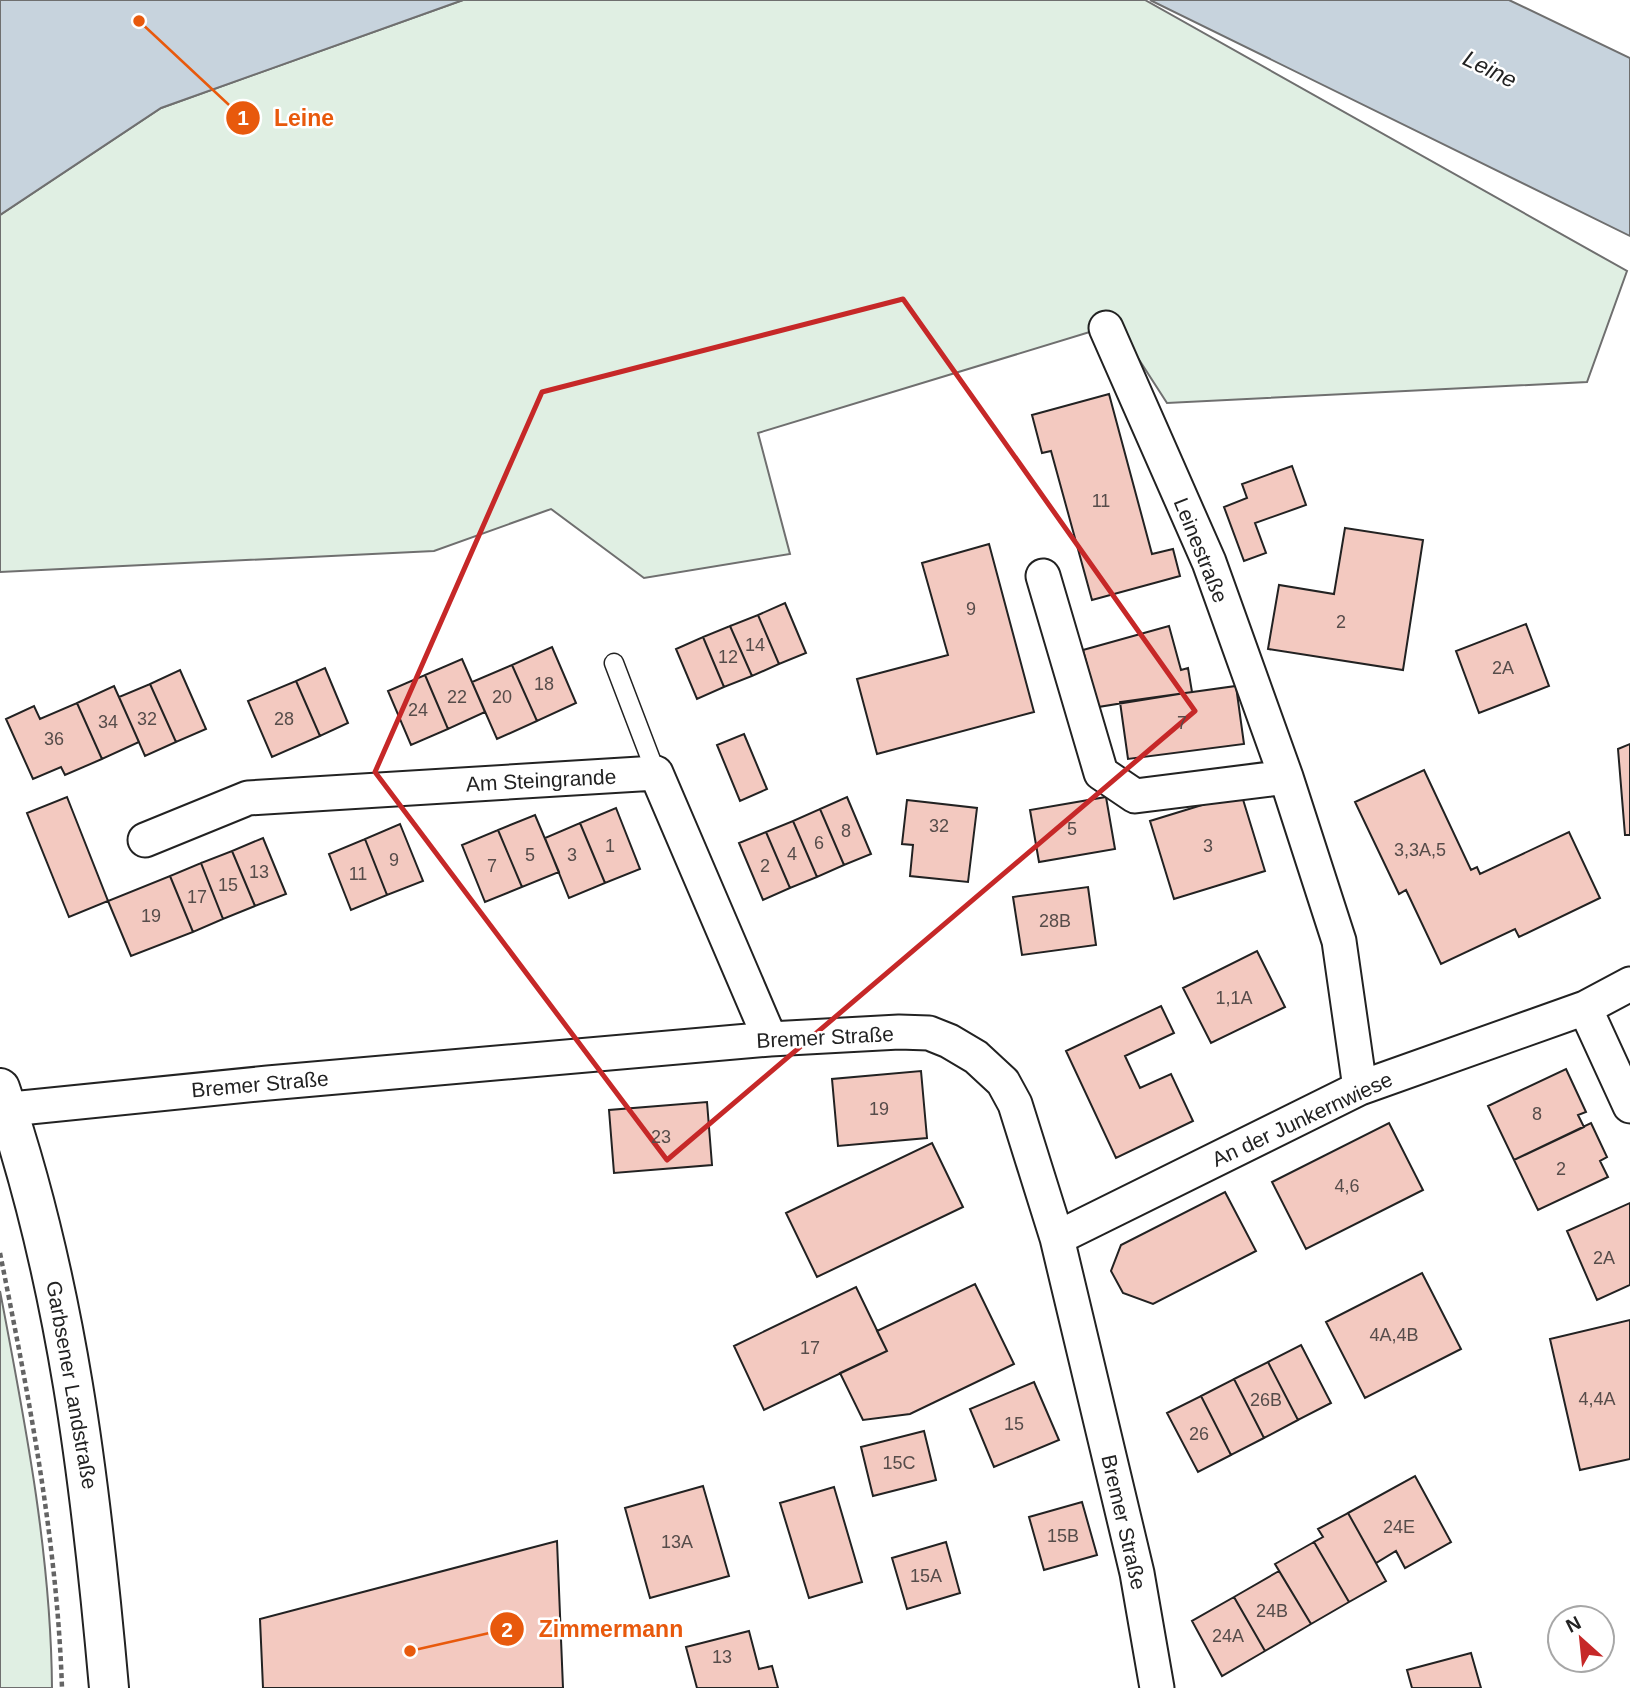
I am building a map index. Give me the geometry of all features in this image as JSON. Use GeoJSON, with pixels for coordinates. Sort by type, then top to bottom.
{"type":"FeatureCollection","features":[{"type":"Feature","properties":{"kind":"main road","name":"Garbsener Landstraße"},"geometry":{"type":"LineString","coordinates":[[2,1102],[50,1258],[78,1399],[95,1527],[109,1688]]}},
{"type":"Feature","properties":{"kind":"street","name":"Leinestraße"},"geometry":{"type":"LineString","coordinates":[[1106,328],[1209,562],[1286,776],[1339,941],[1360,1088]]}},
{"type":"Feature","properties":{"kind":"street"},"geometry":{"type":"LineString","coordinates":[[1043,576],[1101,773],[1135,796],[1286,776]]}},
{"type":"Feature","properties":{"kind":"street"},"geometry":{"type":"LineString","coordinates":[[656,773],[770,1039]]}},
{"type":"Feature","properties":{"kind":"street","name":"Am Steingrande"},"geometry":{"type":"LineString","coordinates":[[145,840],[248,798],[656,773]]}},
{"type":"Feature","properties":{"kind":"street","name":"An der Junkernwiese"},"geometry":{"type":"LineString","coordinates":[[1058,1238],[1360,1088],[1585,1007],[1630,984]]}},
{"type":"Feature","properties":{"kind":"street"},"geometry":{"type":"LineString","coordinates":[[1585,1007],[1630,1105]]}},
{"type":"Feature","properties":{"kind":"street","name":"Bremer Straße"},"geometry":{"type":"LineString","coordinates":[[2,1102],[268,1083],[770,1039],[899,1032],[929,1033],[976,1057],[1003,1082],[1015,1104],[1058,1238],[1137,1573],[1157,1688]]}},
{"type":"Feature","properties":{"kind":"lane"},"geometry":{"type":"LineString","coordinates":[[614,663],[656,773]]}},
{"type":"Feature","properties":{"kind":"path"},"geometry":{"type":"LineString","coordinates":[[0,1253],[40,1455],[61,1639],[62,1688]]}},
{"type":"Feature","properties":{"kind":"highlighted area"},"geometry":{"type":"Polygon","coordinates":[[[903,299],[1195,711],[667,1160],[375,772],[542,392],[903,299]]]}},
{"type":"Feature","properties":{"kind":"green space"},"geometry":{"type":"Polygon","coordinates":[[[463,0],[1145,0],[1627,271],[1587,382],[1167,403],[1116,324],[758,433],[790,554],[644,578],[551,509],[434,551],[0,572],[0,215],[161,108],[463,0]]]}},
{"type":"Feature","properties":{"kind":"green space"},"geometry":{"type":"Polygon","coordinates":[[[0,1291],[42,1538],[51,1638],[52,1688],[0,1688],[0,1291]]]}},
{"type":"Feature","properties":{"kind":"water"},"geometry":{"type":"Polygon","coordinates":[[[0,0],[463,0],[161,108],[0,215],[0,0]]]}},
{"type":"Feature","properties":{"kind":"water"},"geometry":{"type":"Polygon","coordinates":[[[1150,0],[1509,0],[1630,58],[1630,236],[1150,0]]]}},
{"type":"Feature","properties":{"kind":"building"},"geometry":{"type":"Polygon","coordinates":[[[1109,394],[1152,554],[1173,549],[1180,576],[1092,600],[1051,451],[1042,453],[1032,415],[1109,394]]]}},
{"type":"Feature","properties":{"kind":"building"},"geometry":{"type":"Polygon","coordinates":[[[1292,466],[1306,505],[1255,523],[1266,553],[1244,561],[1224,507],[1247,498],[1242,484],[1292,466]]]}},
{"type":"Feature","properties":{"kind":"building"},"geometry":{"type":"Polygon","coordinates":[[[1345,528],[1423,540],[1403,670],[1268,649],[1279,585],[1334,594],[1345,528]]]}},
{"type":"Feature","properties":{"kind":"building"},"geometry":{"type":"Polygon","coordinates":[[[989,544],[1034,712],[877,754],[857,679],[948,655],[922,563],[989,544]]]}},
{"type":"Feature","properties":{"kind":"building"},"geometry":{"type":"Polygon","coordinates":[[[785,603],[806,653],[779,664],[758,615],[785,603]]]}},
{"type":"Feature","properties":{"kind":"building"},"geometry":{"type":"Polygon","coordinates":[[[758,615],[779,664],[752,676],[730,626],[758,615]]]}},
{"type":"Feature","properties":{"kind":"building"},"geometry":{"type":"Polygon","coordinates":[[[1526,624],[1549,686],[1479,713],[1456,651],[1526,624]]]}},
{"type":"Feature","properties":{"kind":"building"},"geometry":{"type":"Polygon","coordinates":[[[730,626],[752,676],[724,687],[703,637],[730,626]]]}},
{"type":"Feature","properties":{"kind":"building"},"geometry":{"type":"Polygon","coordinates":[[[1169,626],[1181,670],[1188,668],[1192,692],[1098,707],[1083,650],[1169,626]]]}},
{"type":"Feature","properties":{"kind":"building"},"geometry":{"type":"Polygon","coordinates":[[[703,637],[724,687],[697,699],[676,649],[703,637]]]}},
{"type":"Feature","properties":{"kind":"building"},"geometry":{"type":"Polygon","coordinates":[[[552,647],[576,703],[537,721],[512,665],[552,647]]]}},
{"type":"Feature","properties":{"kind":"building"},"geometry":{"type":"Polygon","coordinates":[[[462,659],[485,712],[448,729],[425,675],[462,659]]]}},
{"type":"Feature","properties":{"kind":"building"},"geometry":{"type":"Polygon","coordinates":[[[512,665],[537,721],[497,739],[472,682],[512,665]]]}},
{"type":"Feature","properties":{"kind":"building"},"geometry":{"type":"Polygon","coordinates":[[[325,668],[348,723],[320,736],[296,681],[325,668]]]}},
{"type":"Feature","properties":{"kind":"building"},"geometry":{"type":"Polygon","coordinates":[[[180,670],[206,729],[176,742],[150,684],[180,670]]]}},
{"type":"Feature","properties":{"kind":"building"},"geometry":{"type":"Polygon","coordinates":[[[425,675],[448,729],[411,745],[388,691],[425,675]]]}},
{"type":"Feature","properties":{"kind":"building"},"geometry":{"type":"Polygon","coordinates":[[[296,681],[320,736],[272,757],[248,701],[296,681]]]}},
{"type":"Feature","properties":{"kind":"building"},"geometry":{"type":"Polygon","coordinates":[[[150,684],[176,742],[145,756],[119,697],[150,684]]]}},
{"type":"Feature","properties":{"kind":"building"},"geometry":{"type":"Polygon","coordinates":[[[114,686],[139,742],[102,759],[77,703],[114,686]]]}},
{"type":"Feature","properties":{"kind":"building"},"geometry":{"type":"Polygon","coordinates":[[[1236,686],[1244,744],[1128,759],[1120,702],[1236,686]]]}},
{"type":"Feature","properties":{"kind":"building"},"geometry":{"type":"Polygon","coordinates":[[[77,703],[102,759],[65,775],[61,767],[33,779],[6,719],[34,706],[40,719],[77,703]]]}},
{"type":"Feature","properties":{"kind":"building"},"geometry":{"type":"Polygon","coordinates":[[[744,734],[767,789],[740,801],[717,745],[744,734]]]}},
{"type":"Feature","properties":{"kind":"building"},"geometry":{"type":"Polygon","coordinates":[[[1630,744],[1630,835],[1625,835],[1618,749],[1630,744]]]}},
{"type":"Feature","properties":{"kind":"building"},"geometry":{"type":"Polygon","coordinates":[[[1424,770],[1471,870],[1477,867],[1480,874],[1569,832],[1600,898],[1519,937],[1515,929],[1441,964],[1406,890],[1399,894],[1355,802],[1424,770]]]}},
{"type":"Feature","properties":{"kind":"building"},"geometry":{"type":"Polygon","coordinates":[[[1241,793],[1265,871],[1174,899],[1150,821],[1241,793]]]}},
{"type":"Feature","properties":{"kind":"building"},"geometry":{"type":"Polygon","coordinates":[[[67,797],[108,901],[69,917],[27,813],[67,797]]]}},
{"type":"Feature","properties":{"kind":"building"},"geometry":{"type":"Polygon","coordinates":[[[847,797],[871,854],[844,865],[820,809],[847,797]]]}},
{"type":"Feature","properties":{"kind":"building"},"geometry":{"type":"Polygon","coordinates":[[[1106,797],[1115,849],[1039,862],[1030,810],[1106,797]]]}},
{"type":"Feature","properties":{"kind":"building"},"geometry":{"type":"Polygon","coordinates":[[[907,800],[977,808],[968,882],[910,876],[913,845],[902,844],[907,800]]]}},
{"type":"Feature","properties":{"kind":"building"},"geometry":{"type":"Polygon","coordinates":[[[616,808],[640,869],[605,883],[580,823],[616,808]]]}},
{"type":"Feature","properties":{"kind":"building"},"geometry":{"type":"Polygon","coordinates":[[[820,809],[844,865],[817,877],[793,821],[820,809]]]}},
{"type":"Feature","properties":{"kind":"building"},"geometry":{"type":"Polygon","coordinates":[[[535,815],[559,872],[522,887],[498,830],[535,815]]]}},
{"type":"Feature","properties":{"kind":"building"},"geometry":{"type":"Polygon","coordinates":[[[793,821],[817,877],[790,888],[766,832],[793,821]]]}},
{"type":"Feature","properties":{"kind":"building"},"geometry":{"type":"Polygon","coordinates":[[[580,823],[605,883],[569,898],[545,838],[580,823]]]}},
{"type":"Feature","properties":{"kind":"building"},"geometry":{"type":"Polygon","coordinates":[[[400,824],[423,881],[387,895],[365,839],[400,824]]]}},
{"type":"Feature","properties":{"kind":"building"},"geometry":{"type":"Polygon","coordinates":[[[498,830],[522,887],[485,902],[462,845],[498,830]]]}},
{"type":"Feature","properties":{"kind":"building"},"geometry":{"type":"Polygon","coordinates":[[[766,832],[790,888],[763,900],[739,843],[766,832]]]}},
{"type":"Feature","properties":{"kind":"building"},"geometry":{"type":"Polygon","coordinates":[[[263,838],[286,894],[255,906],[232,851],[263,838]]]}},
{"type":"Feature","properties":{"kind":"building"},"geometry":{"type":"Polygon","coordinates":[[[365,839],[387,895],[351,910],[329,854],[365,839]]]}},
{"type":"Feature","properties":{"kind":"building"},"geometry":{"type":"Polygon","coordinates":[[[232,851],[255,906],[223,919],[201,863],[232,851]]]}},
{"type":"Feature","properties":{"kind":"building"},"geometry":{"type":"Polygon","coordinates":[[[201,863],[223,919],[193,932],[170,876],[201,863]]]}},
{"type":"Feature","properties":{"kind":"building"},"geometry":{"type":"Polygon","coordinates":[[[170,876],[193,932],[131,956],[108,901],[170,876]]]}},
{"type":"Feature","properties":{"kind":"building"},"geometry":{"type":"Polygon","coordinates":[[[1088,887],[1096,945],[1022,955],[1013,897],[1088,887]]]}},
{"type":"Feature","properties":{"kind":"building"},"geometry":{"type":"Polygon","coordinates":[[[1257,951],[1285,1007],[1211,1043],[1183,988],[1257,951]]]}},
{"type":"Feature","properties":{"kind":"building"},"geometry":{"type":"Polygon","coordinates":[[[1161,1006],[1174,1033],[1125,1056],[1140,1088],[1171,1074],[1193,1121],[1116,1158],[1066,1051],[1161,1006]]]}},
{"type":"Feature","properties":{"kind":"building"},"geometry":{"type":"Polygon","coordinates":[[[1566,1069],[1586,1112],[1578,1115],[1584,1127],[1514,1160],[1488,1106],[1566,1069]]]}},
{"type":"Feature","properties":{"kind":"building"},"geometry":{"type":"Polygon","coordinates":[[[921,1071],[927,1138],[838,1146],[832,1079],[921,1071]]]}},
{"type":"Feature","properties":{"kind":"building"},"geometry":{"type":"Polygon","coordinates":[[[707,1102],[712,1165],[614,1173],[609,1110],[707,1102]]]}},
{"type":"Feature","properties":{"kind":"building"},"geometry":{"type":"Polygon","coordinates":[[[1389,1123],[1423,1190],[1306,1249],[1272,1182],[1389,1123]]]}},
{"type":"Feature","properties":{"kind":"building"},"geometry":{"type":"Polygon","coordinates":[[[1591,1123],[1607,1157],[1600,1161],[1608,1177],[1538,1210],[1514,1160],[1591,1123]]]}},
{"type":"Feature","properties":{"kind":"building"},"geometry":{"type":"Polygon","coordinates":[[[932,1143],[963,1207],[817,1277],[786,1213],[932,1143]]]}},
{"type":"Feature","properties":{"kind":"building"},"geometry":{"type":"Polygon","coordinates":[[[1225,1192],[1256,1251],[1153,1304],[1123,1293],[1111,1271],[1121,1245],[1225,1192]]]}},
{"type":"Feature","properties":{"kind":"building"},"geometry":{"type":"Polygon","coordinates":[[[1630,1203],[1630,1285],[1597,1300],[1567,1231],[1630,1203]]]}},
{"type":"Feature","properties":{"kind":"building"},"geometry":{"type":"Polygon","coordinates":[[[1422,1273],[1461,1349],[1365,1398],[1326,1322],[1422,1273]]]}},
{"type":"Feature","properties":{"kind":"building"},"geometry":{"type":"Polygon","coordinates":[[[975,1284],[1014,1364],[910,1414],[863,1420],[840,1373],[887,1351],[877,1331],[975,1284]]]}},
{"type":"Feature","properties":{"kind":"building"},"geometry":{"type":"Polygon","coordinates":[[[856,1287],[887,1351],[764,1410],[734,1346],[856,1287]]]}},
{"type":"Feature","properties":{"kind":"building"},"geometry":{"type":"Polygon","coordinates":[[[1630,1320],[1630,1459],[1580,1470],[1550,1339],[1630,1320]]]}},
{"type":"Feature","properties":{"kind":"building"},"geometry":{"type":"Polygon","coordinates":[[[1301,1345],[1331,1403],[1298,1420],[1268,1362],[1301,1345]]]}},
{"type":"Feature","properties":{"kind":"building"},"geometry":{"type":"Polygon","coordinates":[[[1268,1362],[1298,1420],[1264,1438],[1234,1379],[1268,1362]]]}},
{"type":"Feature","properties":{"kind":"building"},"geometry":{"type":"Polygon","coordinates":[[[1234,1379],[1264,1438],[1231,1455],[1201,1396],[1234,1379]]]}},
{"type":"Feature","properties":{"kind":"building"},"geometry":{"type":"Polygon","coordinates":[[[1034,1382],[1059,1440],[994,1467],[970,1409],[1034,1382]]]}},
{"type":"Feature","properties":{"kind":"building"},"geometry":{"type":"Polygon","coordinates":[[[1201,1396],[1231,1455],[1198,1472],[1167,1413],[1201,1396]]]}},
{"type":"Feature","properties":{"kind":"building"},"geometry":{"type":"Polygon","coordinates":[[[924,1431],[936,1480],[873,1496],[861,1447],[924,1431]]]}},
{"type":"Feature","properties":{"kind":"building"},"geometry":{"type":"Polygon","coordinates":[[[1415,1476],[1451,1542],[1405,1568],[1396,1551],[1376,1563],[1348,1513],[1415,1476]]]}},
{"type":"Feature","properties":{"kind":"building"},"geometry":{"type":"Polygon","coordinates":[[[703,1486],[729,1576],[650,1598],[625,1508],[703,1486]]]}},
{"type":"Feature","properties":{"kind":"building"},"geometry":{"type":"Polygon","coordinates":[[[834,1487],[862,1582],[809,1598],[780,1503],[834,1487]]]}},
{"type":"Feature","properties":{"kind":"building"},"geometry":{"type":"Polygon","coordinates":[[[1082,1502],[1097,1555],[1044,1570],[1029,1517],[1082,1502]]]}},
{"type":"Feature","properties":{"kind":"building"},"geometry":{"type":"Polygon","coordinates":[[[1348,1513],[1386,1581],[1349,1602],[1314,1542],[1323,1537],[1318,1529],[1348,1513]]]}},
{"type":"Feature","properties":{"kind":"building"},"geometry":{"type":"Polygon","coordinates":[[[557,1541],[563,1688],[263,1688],[260,1619],[557,1541]]]}},
{"type":"Feature","properties":{"kind":"building"},"geometry":{"type":"Polygon","coordinates":[[[946,1542],[960,1593],[907,1609],[892,1558],[946,1542]]]}},
{"type":"Feature","properties":{"kind":"building"},"geometry":{"type":"Polygon","coordinates":[[[1314,1542],[1349,1602],[1311,1624],[1275,1564],[1314,1542]]]}},
{"type":"Feature","properties":{"kind":"building"},"geometry":{"type":"Polygon","coordinates":[[[1279,1571],[1311,1624],[1265,1651],[1234,1597],[1279,1571]]]}},
{"type":"Feature","properties":{"kind":"building"},"geometry":{"type":"Polygon","coordinates":[[[1234,1597],[1265,1651],[1222,1676],[1192,1621],[1234,1597]]]}},
{"type":"Feature","properties":{"kind":"building"},"geometry":{"type":"Polygon","coordinates":[[[749,1631],[759,1669],[772,1666],[778,1688],[697,1688],[686,1647],[749,1631]]]}},
{"type":"Feature","properties":{"kind":"building"},"geometry":{"type":"Polygon","coordinates":[[[1471,1653],[1481,1688],[1412,1688],[1407,1670],[1471,1653]]]}},
{"type":"Feature","properties":{"kind":"place","name":"Leine"},"geometry":{"type":"Point","coordinates":[139,21]}},
{"type":"Feature","properties":{"kind":"place","name":"Zimmermann"},"geometry":{"type":"Point","coordinates":[410,1651]}}]}
